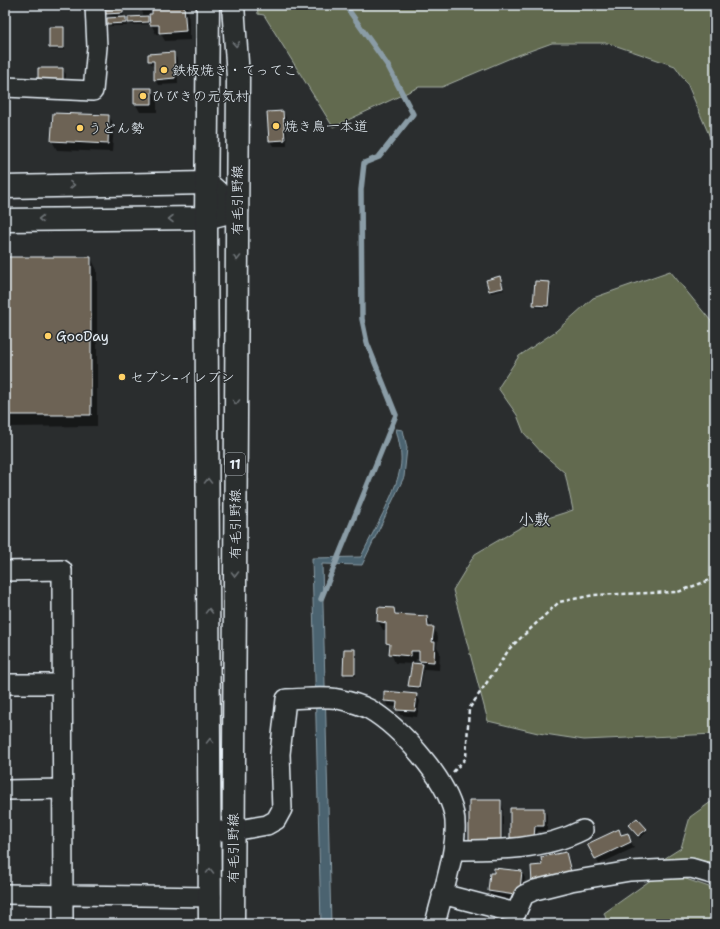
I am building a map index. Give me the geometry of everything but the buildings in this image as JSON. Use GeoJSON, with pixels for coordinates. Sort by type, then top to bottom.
{"type":"FeatureCollection","features":[{"type":"Feature","properties":{"kind":"main road","name":"有毛引野線"},"geometry":{"type":"LineString","coordinates":[[208,5],[206,218],[210,924]]}},
{"type":"Feature","properties":{"kind":"main road","name":"有毛引野線"},"geometry":{"type":"LineString","coordinates":[[232,924],[238,77],[233,5]]}},
{"type":"Feature","properties":{"kind":"main road"},"geometry":{"type":"LineString","coordinates":[[5,187],[207,182],[237,210]]}},
{"type":"Feature","properties":{"kind":"main road"},"geometry":{"type":"LineString","coordinates":[[5,220],[206,218],[237,210]]}},
{"type":"Feature","properties":{"kind":"street"},"geometry":{"type":"LineString","coordinates":[[5,87],[94,91],[97,47],[95,5]]}},
{"type":"Feature","properties":{"kind":"street"},"geometry":{"type":"LineString","coordinates":[[5,571],[62,570],[63,924]]}},
{"type":"Feature","properties":{"kind":"street"},"geometry":{"type":"LineString","coordinates":[[5,684],[62,684]]}},
{"type":"Feature","properties":{"kind":"street"},"geometry":{"type":"LineString","coordinates":[[210,831],[233,831],[267,825],[276,820],[282,809],[280,754],[286,699],[337,699],[369,709],[404,736],[442,784],[454,814],[454,850],[435,924]]}},
{"type":"Feature","properties":{"kind":"street"},"geometry":{"type":"LineString","coordinates":[[5,790],[63,790]]}},
{"type":"Feature","properties":{"kind":"street"},"geometry":{"type":"LineString","coordinates":[[454,850],[504,850],[566,839],[584,830]]}},
{"type":"Feature","properties":{"kind":"street"},"geometry":{"type":"LineString","coordinates":[[442,894],[516,913],[524,895],[535,890],[570,881],[630,871],[691,868],[715,875]]}},
{"type":"Feature","properties":{"kind":"street"},"geometry":{"type":"LineString","coordinates":[[5,894],[211,896]]}},
{"type":"Feature","properties":{"kind":"path"},"geometry":{"type":"LineString","coordinates":[[442,784],[466,758],[469,709],[510,648],[559,602],[594,594],[678,592],[715,578]]}},
{"type":"Feature","properties":{"kind":"green space"},"geometry":{"type":"Polygon","coordinates":[[[257,5],[715,5],[715,149],[687,83],[675,66],[608,43],[552,43],[513,57],[442,87],[419,87],[333,127],[264,15],[258,14],[257,5]]]}},
{"type":"Feature","properties":{"kind":"green space"},"geometry":{"type":"Polygon","coordinates":[[[670,271],[715,326],[715,734],[584,740],[538,733],[488,721],[453,590],[475,554],[523,526],[573,510],[565,473],[543,454],[524,433],[517,415],[498,388],[519,356],[556,331],[593,298],[670,271]]]}},
{"type":"Feature","properties":{"kind":"green space"},"geometry":{"type":"Polygon","coordinates":[[[715,799],[715,863],[697,860],[659,862],[681,848],[690,817],[715,799]]]}},
{"type":"Feature","properties":{"kind":"green space"},"geometry":{"type":"Polygon","coordinates":[[[655,877],[683,878],[715,889],[715,924],[608,924],[604,913],[655,877]]]}},
{"type":"Feature","properties":{"kind":"water"},"geometry":{"type":"Polygon","coordinates":[[[396,429],[403,430],[407,448],[404,477],[362,565],[322,564],[331,924],[321,924],[312,558],[361,557],[388,502],[400,469],[400,449],[396,429]]]}},
{"type":"Feature","properties":{"kind":"waterway"},"geometry":{"type":"LineString","coordinates":[[321,599],[396,415],[367,343],[362,319],[361,190],[364,163],[379,157],[413,114],[388,66],[345,5]]}},
{"type":"Feature","properties":{"kind":"place","name":"鉄板焼き・てってこ"},"geometry":{"type":"Point","coordinates":[164,70]}},
{"type":"Feature","properties":{"kind":"place","name":"ひびきの元気村"},"geometry":{"type":"Point","coordinates":[143,96]}},
{"type":"Feature","properties":{"kind":"place","name":"焼き鳥一本道"},"geometry":{"type":"Point","coordinates":[276,126]}},
{"type":"Feature","properties":{"kind":"place","name":"うどん勢"},"geometry":{"type":"Point","coordinates":[80,128]}},
{"type":"Feature","properties":{"kind":"place","name":"GooDay"},"geometry":{"type":"Point","coordinates":[48,336]}},
{"type":"Feature","properties":{"kind":"place","name":"セブン-イレブン"},"geometry":{"type":"Point","coordinates":[122,377]}},
{"type":"Feature","properties":{"kind":"district","name":"小敷"},"geometry":{"type":"Point","coordinates":[534,519]}}]}
